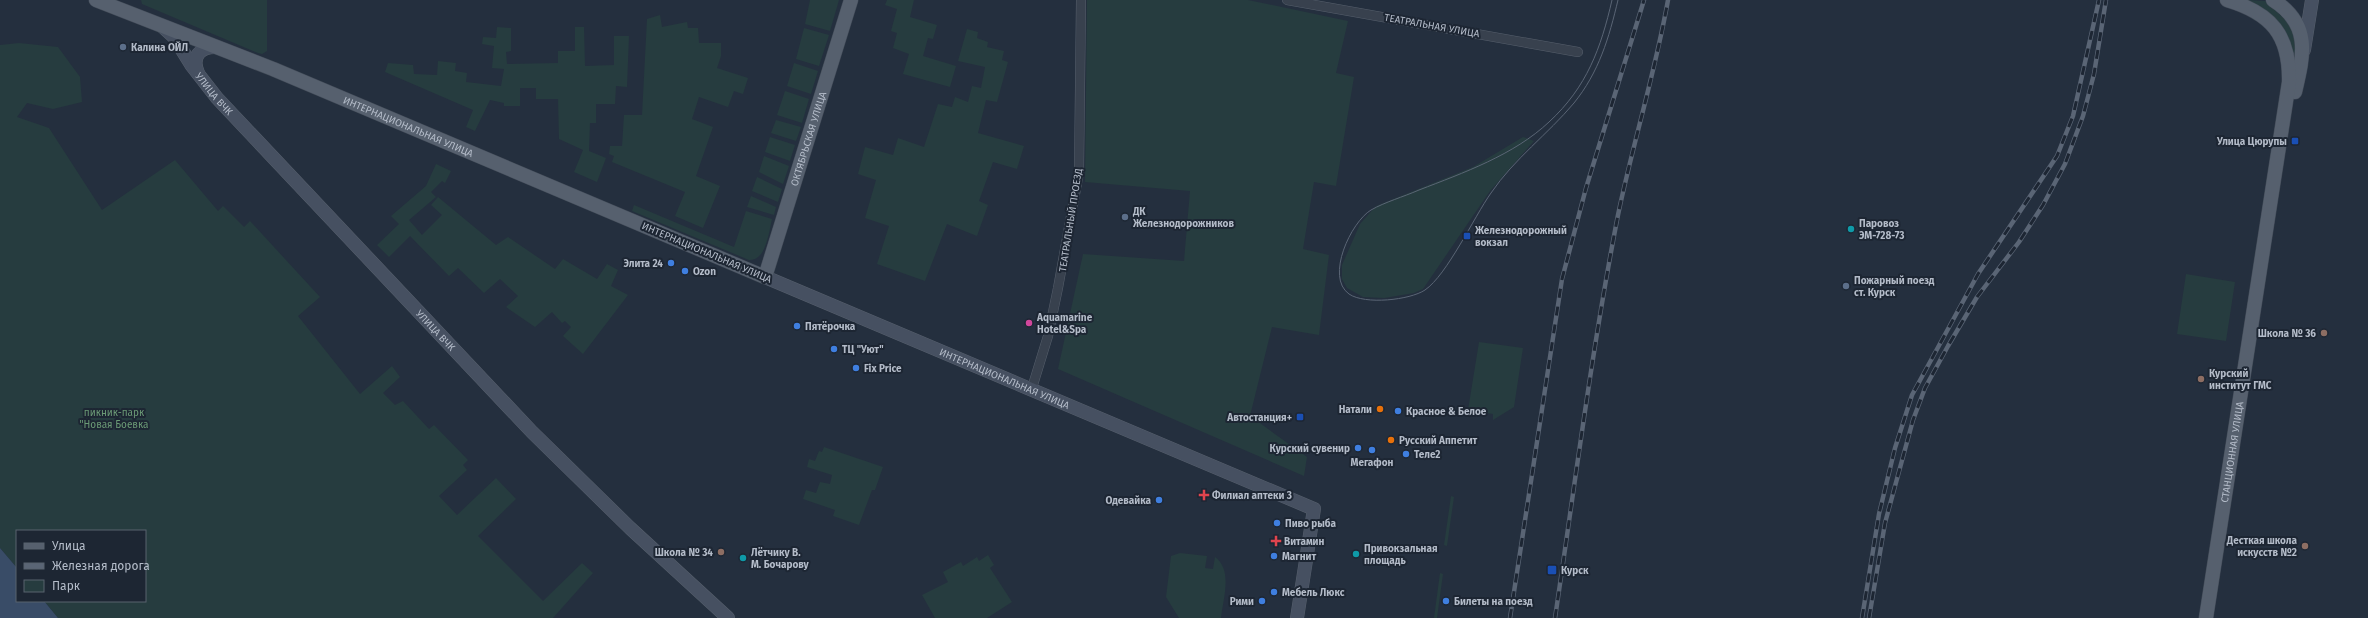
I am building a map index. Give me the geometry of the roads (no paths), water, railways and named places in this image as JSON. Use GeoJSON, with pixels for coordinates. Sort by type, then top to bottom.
{"type":"FeatureCollection","features":[{"type":"Feature","properties":{"kind":"main road","name":"ИНТЕРНАЦИОНАЛЬНАЯ УЛИЦА"},"geometry":{"type":"LineString","coordinates":[[96,0],[217,47],[765,276],[1032,388],[1314,509],[1297,618]]}},
{"type":"Feature","properties":{"kind":"main road","name":"ОКТЯБРЬСКАЯ УЛИЦА"},"geometry":{"type":"LineString","coordinates":[[765,276],[851,0]]}},
{"type":"Feature","properties":{"kind":"main road","name":"СТАНЦИОННАЯ УЛИЦА"},"geometry":{"type":"LineString","coordinates":[[2206,618],[2284,120],[2289,68],[2284,42],[2272,24],[2252,9],[2227,0]]}},
{"type":"Feature","properties":{"kind":"main road","name":"СТАНЦИОННАЯ УЛИЦА"},"geometry":{"type":"LineString","coordinates":[[2273,0],[2285,9],[2296,23],[2302,36],[2304,56]]}},
{"type":"Feature","properties":{"kind":"main road","name":"СТАНЦИОННАЯ УЛИЦА"},"geometry":{"type":"LineString","coordinates":[[2284,120],[2304,56],[2312,0]]}},
{"type":"Feature","properties":{"kind":"main road","name":"УЛИЦА ВЧК"},"geometry":{"type":"LineString","coordinates":[[161,25],[174,37],[201,79],[532,432],[630,528],[728,618]]}},
{"type":"Feature","properties":{"kind":"main road"},"geometry":{"type":"LineString","coordinates":[[201,79],[196,63],[198,53],[205,48],[217,47]]}},
{"type":"Feature","properties":{"kind":"street","name":"ТЕАТРАЛЬНЫЙ ПРОЕЗД"},"geometry":{"type":"LineString","coordinates":[[1032,388],[1048,336],[1057,295],[1079,172],[1081,0]]}},
{"type":"Feature","properties":{"kind":"street","name":"ТЕАТРАЛЬНАЯ УЛИЦА"},"geometry":{"type":"LineString","coordinates":[[1287,0],[1578,52]]}},
{"type":"Feature","properties":{"kind":"water"},"geometry":{"type":"Polygon","coordinates":[[[0,548],[16,567],[16,602],[45,602],[58,618],[0,618],[0,548]]]}},
{"type":"Feature","properties":{"kind":"tram line"},"geometry":{"type":"LineString","coordinates":[[1612,0],[1603,34],[1591,66],[1573,95],[1549,122],[1535,134],[1504,154],[1470,170],[1382,204],[1363,216],[1349,237],[1340,263],[1342,286],[1349,294],[1366,299],[1399,299],[1425,290],[1433,283],[1451,259],[1484,203],[1500,181],[1564,114],[1583,91],[1597,67],[1607,41],[1618,0]]}},
{"type":"Feature","properties":{"kind":"railway"},"geometry":{"type":"LineString","coordinates":[[1510,618],[1562,279],[1586,188],[1644,0]]}},
{"type":"Feature","properties":{"kind":"railway"},"geometry":{"type":"LineString","coordinates":[[1555,618],[1592,366],[1618,215],[1657,54],[1668,0]]}},
{"type":"Feature","properties":{"kind":"railway"},"geometry":{"type":"LineString","coordinates":[[1862,618],[1879,514],[1895,448],[1912,395],[1978,274],[2057,156],[2073,116],[2099,0]]}},
{"type":"Feature","properties":{"kind":"railway"},"geometry":{"type":"LineString","coordinates":[[1869,618],[1885,523],[1913,420],[1925,388],[1977,297],[2019,242],[2043,205],[2065,164],[2083,116],[2094,74],[2106,0]]}},
{"type":"Feature","properties":{"kind":"place","name":"Калина ОЙЛ"},"geometry":{"type":"Point","coordinates":[123,47]}},
{"type":"Feature","properties":{"kind":"place","name":"Улица Цюрупы"},"geometry":{"type":"Point","coordinates":[2295,141]}},
{"type":"Feature","properties":{"kind":"place","name":"ДК Железнодорожников"},"geometry":{"type":"Point","coordinates":[1125,217]}},
{"type":"Feature","properties":{"kind":"place","name":"Паровоз ЭМ-728-73"},"geometry":{"type":"Point","coordinates":[1851,229]}},
{"type":"Feature","properties":{"kind":"place","name":"Железнодорожный вокзал"},"geometry":{"type":"Point","coordinates":[1467,236]}},
{"type":"Feature","properties":{"kind":"place","name":"Элита 24"},"geometry":{"type":"Point","coordinates":[671,263]}},
{"type":"Feature","properties":{"kind":"place","name":"Ozon"},"geometry":{"type":"Point","coordinates":[685,271]}},
{"type":"Feature","properties":{"kind":"place","name":"Пожарный поезд ст. Курск"},"geometry":{"type":"Point","coordinates":[1846,286]}},
{"type":"Feature","properties":{"kind":"place","name":"Aquamarine Hotel&Spa"},"geometry":{"type":"Point","coordinates":[1029,323]}},
{"type":"Feature","properties":{"kind":"place","name":"Пятёрочка"},"geometry":{"type":"Point","coordinates":[797,326]}},
{"type":"Feature","properties":{"kind":"place","name":"Школа № 36"},"geometry":{"type":"Point","coordinates":[2324,333]}},
{"type":"Feature","properties":{"kind":"place","name":"ТЦ \"Уют\""},"geometry":{"type":"Point","coordinates":[834,349]}},
{"type":"Feature","properties":{"kind":"place","name":"Fix Price"},"geometry":{"type":"Point","coordinates":[856,368]}},
{"type":"Feature","properties":{"kind":"place","name":"Курский институт ГМС"},"geometry":{"type":"Point","coordinates":[2201,379]}},
{"type":"Feature","properties":{"kind":"place","name":"Натали"},"geometry":{"type":"Point","coordinates":[1380,409]}},
{"type":"Feature","properties":{"kind":"place","name":"Красное & Белое"},"geometry":{"type":"Point","coordinates":[1398,411]}},
{"type":"Feature","properties":{"kind":"place","name":"Автостанция+"},"geometry":{"type":"Point","coordinates":[1300,417]}},
{"type":"Feature","properties":{"kind":"place","name":"Русский Аппетит"},"geometry":{"type":"Point","coordinates":[1391,440]}},
{"type":"Feature","properties":{"kind":"place","name":"Курский сувенир"},"geometry":{"type":"Point","coordinates":[1358,448]}},
{"type":"Feature","properties":{"kind":"place","name":"Мегафон"},"geometry":{"type":"Point","coordinates":[1372,450]}},
{"type":"Feature","properties":{"kind":"place","name":"Теле2"},"geometry":{"type":"Point","coordinates":[1406,454]}},
{"type":"Feature","properties":{"kind":"place","name":"Филиал аптеки 3"},"geometry":{"type":"Point","coordinates":[1204,495]}},
{"type":"Feature","properties":{"kind":"place","name":"Одевайка"},"geometry":{"type":"Point","coordinates":[1159,500]}},
{"type":"Feature","properties":{"kind":"place","name":"Пиво рыба"},"geometry":{"type":"Point","coordinates":[1277,523]}},
{"type":"Feature","properties":{"kind":"place","name":"Витамин"},"geometry":{"type":"Point","coordinates":[1276,541]}},
{"type":"Feature","properties":{"kind":"place","name":"Десткая школа искусств №2"},"geometry":{"type":"Point","coordinates":[2305,546]}},
{"type":"Feature","properties":{"kind":"place","name":"Школа № 34"},"geometry":{"type":"Point","coordinates":[721,552]}},
{"type":"Feature","properties":{"kind":"place","name":"Привокзальная площадь"},"geometry":{"type":"Point","coordinates":[1356,554]}},
{"type":"Feature","properties":{"kind":"place","name":"Магнит"},"geometry":{"type":"Point","coordinates":[1274,556]}},
{"type":"Feature","properties":{"kind":"place","name":"Лётчику В. М. Бочарову"},"geometry":{"type":"Point","coordinates":[743,558]}},
{"type":"Feature","properties":{"kind":"place","name":"Курск"},"geometry":{"type":"Point","coordinates":[1552,570]}},
{"type":"Feature","properties":{"kind":"place","name":"Мебель Люкс"},"geometry":{"type":"Point","coordinates":[1274,592]}},
{"type":"Feature","properties":{"kind":"place","name":"Рими"},"geometry":{"type":"Point","coordinates":[1262,601]}},
{"type":"Feature","properties":{"kind":"place","name":"Билеты на поезд"},"geometry":{"type":"Point","coordinates":[1446,601]}},
{"type":"Feature","properties":{"kind":"park label","name":"пикник-парк \"Новая Боевка"},"geometry":{"type":"Point","coordinates":[114,418]}}]}
